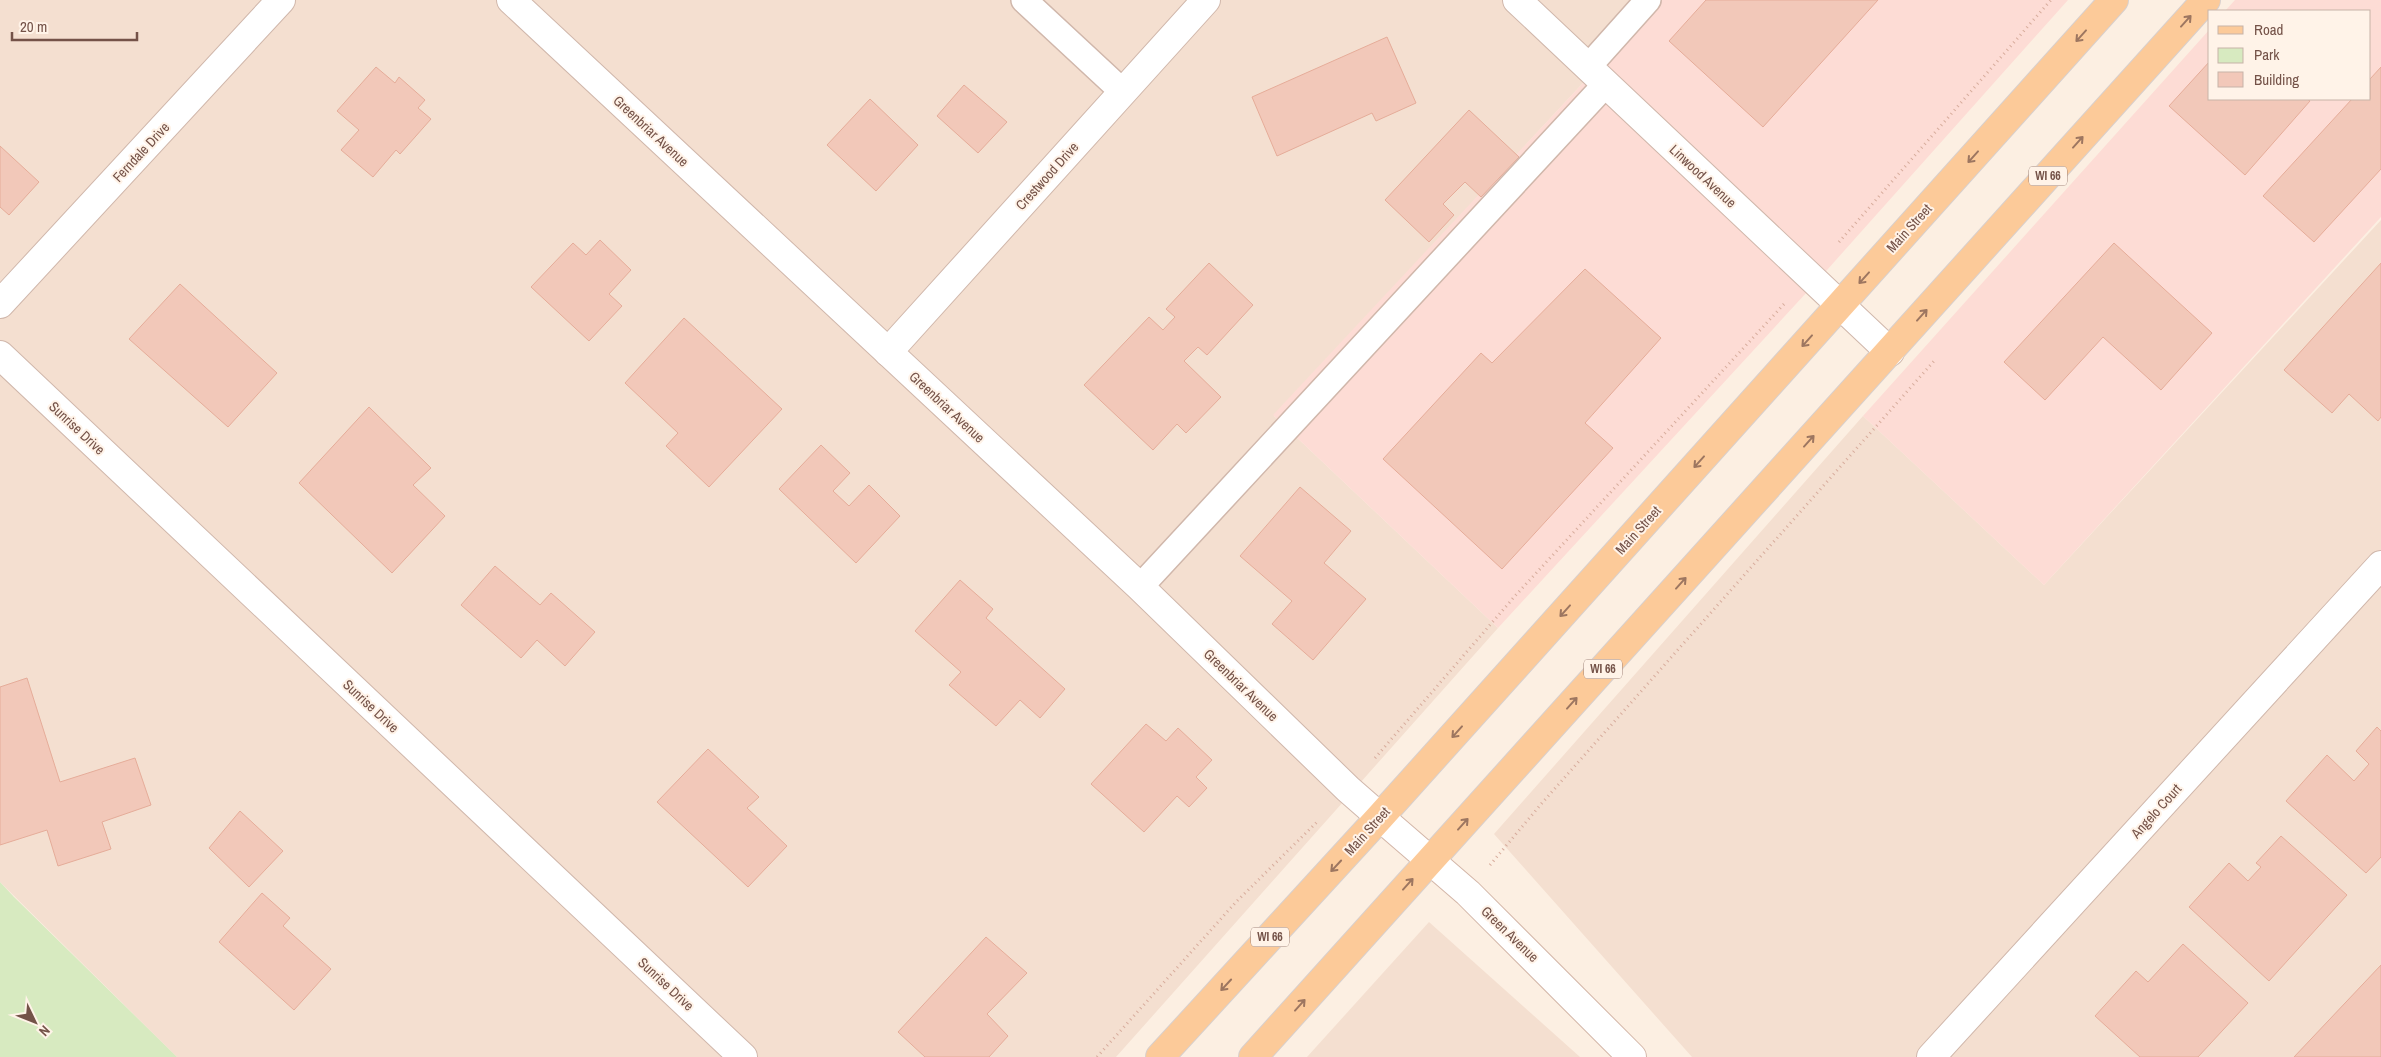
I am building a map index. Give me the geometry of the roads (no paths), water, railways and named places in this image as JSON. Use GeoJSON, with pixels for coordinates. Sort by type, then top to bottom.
{"type":"FeatureCollection","features":[{"type":"Feature","properties":{"kind":"main road","name":"Main Street"},"geometry":{"type":"LineString","coordinates":[[1160,1057],[1380,817],[2114,0]]}},
{"type":"Feature","properties":{"kind":"main road","name":"WI 66"},"geometry":{"type":"LineString","coordinates":[[1253,1057],[2206,0]]}},
{"type":"Feature","properties":{"kind":"street","name":"Ferndale Drive"},"geometry":{"type":"LineString","coordinates":[[0,304],[281,0]]}},
{"type":"Feature","properties":{"kind":"street","name":"Greenbriar Avenue"},"geometry":{"type":"LineString","coordinates":[[511,0],[1140,587],[1348,789],[1380,817]]}},
{"type":"Feature","properties":{"kind":"street","name":"Crestwood Drive"},"geometry":{"type":"LineString","coordinates":[[888,352],[1206,0]]}},
{"type":"Feature","properties":{"kind":"street","name":"Linwood Avenue"},"geometry":{"type":"LineString","coordinates":[[1517,0],[1890,352]]}},
{"type":"Feature","properties":{"kind":"street","name":"Sunrise Drive"},"geometry":{"type":"LineString","coordinates":[[0,355],[743,1057]]}},
{"type":"Feature","properties":{"kind":"street","name":"Angelo Court"},"geometry":{"type":"LineString","coordinates":[[1931,1057],[2381,565]]}},
{"type":"Feature","properties":{"kind":"street","name":"Green Avenue"},"geometry":{"type":"LineString","coordinates":[[1380,817],[1468,893],[1632,1057]]}},
{"type":"Feature","properties":{"kind":"lane"},"geometry":{"type":"LineString","coordinates":[[1024,0],[1123,92]]}},
{"type":"Feature","properties":{"kind":"lane"},"geometry":{"type":"LineString","coordinates":[[1140,587],[1596,76],[1648,0]]}}]}
